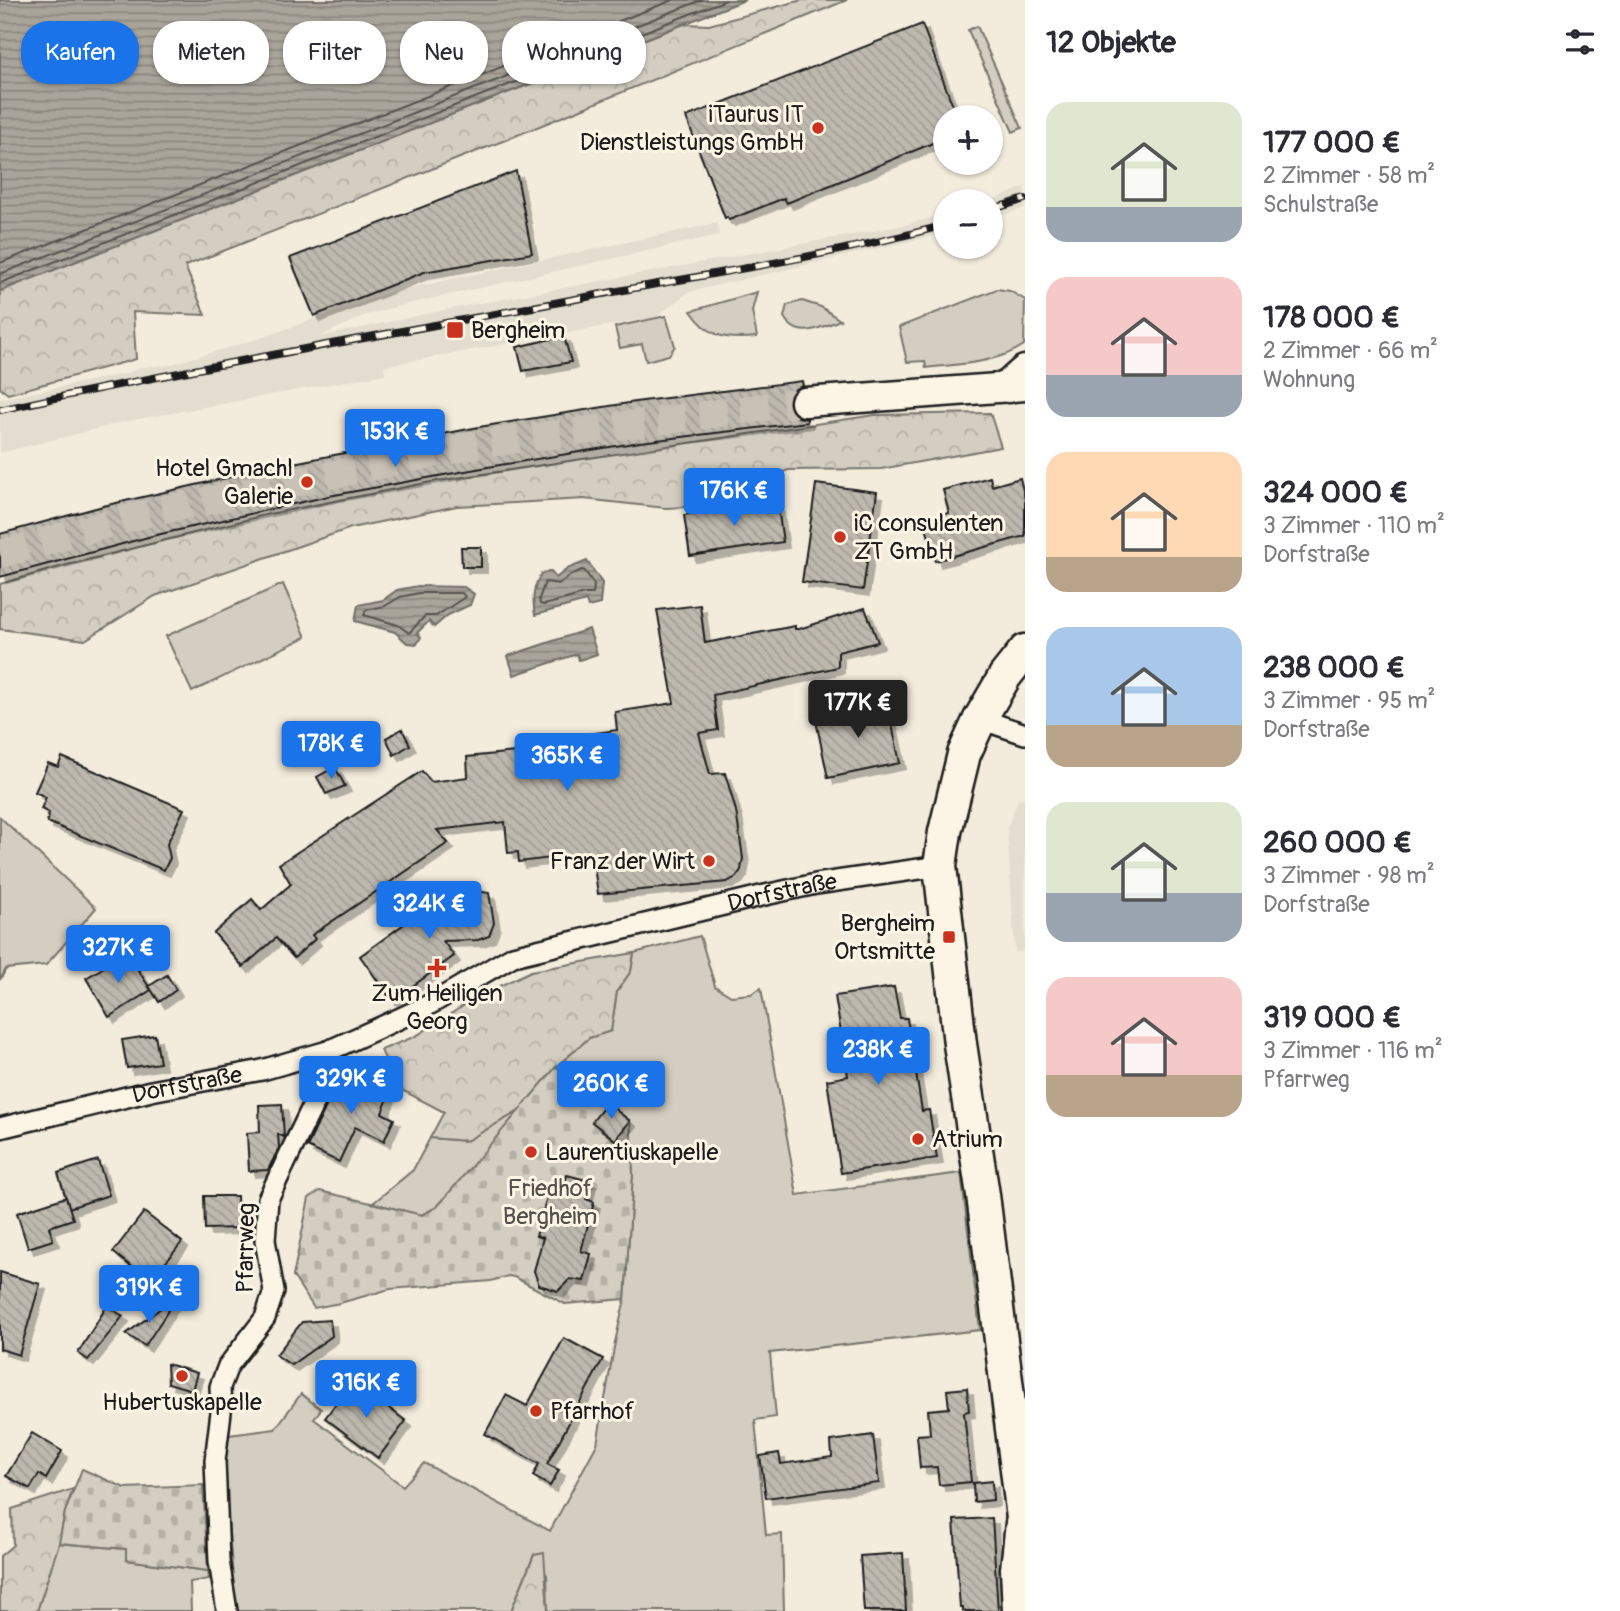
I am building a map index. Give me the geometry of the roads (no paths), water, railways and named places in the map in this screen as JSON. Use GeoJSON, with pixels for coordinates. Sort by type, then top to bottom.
{"type":"FeatureCollection","features":[{"type":"Feature","properties":{"kind":"main road"},"geometry":{"type":"LineString","coordinates":[[805,402],[1020,381]]}},
{"type":"Feature","properties":{"kind":"main road"},"geometry":{"type":"LineString","coordinates":[[1019,1611],[1017,1569],[1024,1528],[983,1195],[959,1034],[940,866],[945,832],[964,754],[980,719],[1005,676],[1025,652]]}},
{"type":"Feature","properties":{"kind":"street"},"geometry":{"type":"LineString","coordinates":[[980,719],[1025,734]]}},
{"type":"Feature","properties":{"kind":"street","name":"Dorfstraße"},"geometry":{"type":"LineString","coordinates":[[0,1128],[151,1091],[262,1070],[328,1051],[427,1006],[513,956],[790,890],[940,866]]}},
{"type":"Feature","properties":{"kind":"street","name":"Pfarrweg"},"geometry":{"type":"LineString","coordinates":[[227,1611],[219,1561],[215,1461],[221,1412],[220,1387],[228,1367],[265,1318],[274,1291],[265,1240],[268,1199],[327,1076],[328,1051]]}},
{"type":"Feature","properties":{"kind":"water"},"geometry":{"type":"Polygon","coordinates":[[[0,0],[745,0],[646,39],[646,21],[502,21],[502,84],[530,84],[0,291],[0,0]]]}},
{"type":"Feature","properties":{"kind":"water"},"geometry":{"type":"Polygon","coordinates":[[[587,561],[602,583],[600,604],[588,607],[586,601],[535,615],[534,593],[541,574],[550,571],[556,578],[567,569],[587,561]]]}},
{"type":"Feature","properties":{"kind":"water"},"geometry":{"type":"Polygon","coordinates":[[[418,586],[464,587],[474,594],[470,605],[448,615],[434,627],[429,621],[417,633],[421,637],[417,644],[407,643],[395,632],[355,621],[358,605],[383,600],[397,590],[418,586]]]}},
{"type":"Feature","properties":{"kind":"water"},"geometry":{"type":"Polygon","coordinates":[[[589,629],[597,654],[579,660],[577,654],[514,675],[508,656],[589,629]]]}},
{"type":"Feature","properties":{"kind":"tunnel"},"geometry":{"type":"LineString","coordinates":[[0,554],[148,513],[480,444],[805,402]]}},
{"type":"Feature","properties":{"kind":"railway"},"geometry":{"type":"LineString","coordinates":[[1003,206],[1025,199]]}},
{"type":"Feature","properties":{"kind":"railway"},"geometry":{"type":"LineString","coordinates":[[0,410],[235,362],[788,260],[933,228]]}},
{"type":"Feature","properties":{"kind":"place","name":"iTaurus IT Dienstleistungs GmbH"},"geometry":{"type":"Point","coordinates":[818,128]}},
{"type":"Feature","properties":{"kind":"place","name":"Bergheim"},"geometry":{"type":"Point","coordinates":[455,330]}},
{"type":"Feature","properties":{"kind":"place","name":"Hotel Gmachl Galerie"},"geometry":{"type":"Point","coordinates":[307,482]}},
{"type":"Feature","properties":{"kind":"place","name":"iC consulenten ZT GmbH"},"geometry":{"type":"Point","coordinates":[840,537]}},
{"type":"Feature","properties":{"kind":"place","name":"Franz der Wirt"},"geometry":{"type":"Point","coordinates":[709,861]}},
{"type":"Feature","properties":{"kind":"place","name":"Bergheim Ortsmitte"},"geometry":{"type":"Point","coordinates":[949,937]}},
{"type":"Feature","properties":{"kind":"place","name":"Zum Heiligen Georg"},"geometry":{"type":"Point","coordinates":[437,968]}},
{"type":"Feature","properties":{"kind":"place","name":"Atrium"},"geometry":{"type":"Point","coordinates":[918,1139]}},
{"type":"Feature","properties":{"kind":"place","name":"Laurentiuskapelle"},"geometry":{"type":"Point","coordinates":[531,1152]}},
{"type":"Feature","properties":{"kind":"place","name":"Hubertuskapelle"},"geometry":{"type":"Point","coordinates":[182,1376]}},
{"type":"Feature","properties":{"kind":"place","name":"Pfarrhof"},"geometry":{"type":"Point","coordinates":[536,1411]}},
{"type":"Feature","properties":{"kind":"park label","name":"Friedhof Bergheim"},"geometry":{"type":"Point","coordinates":[550,1202]}}]}
